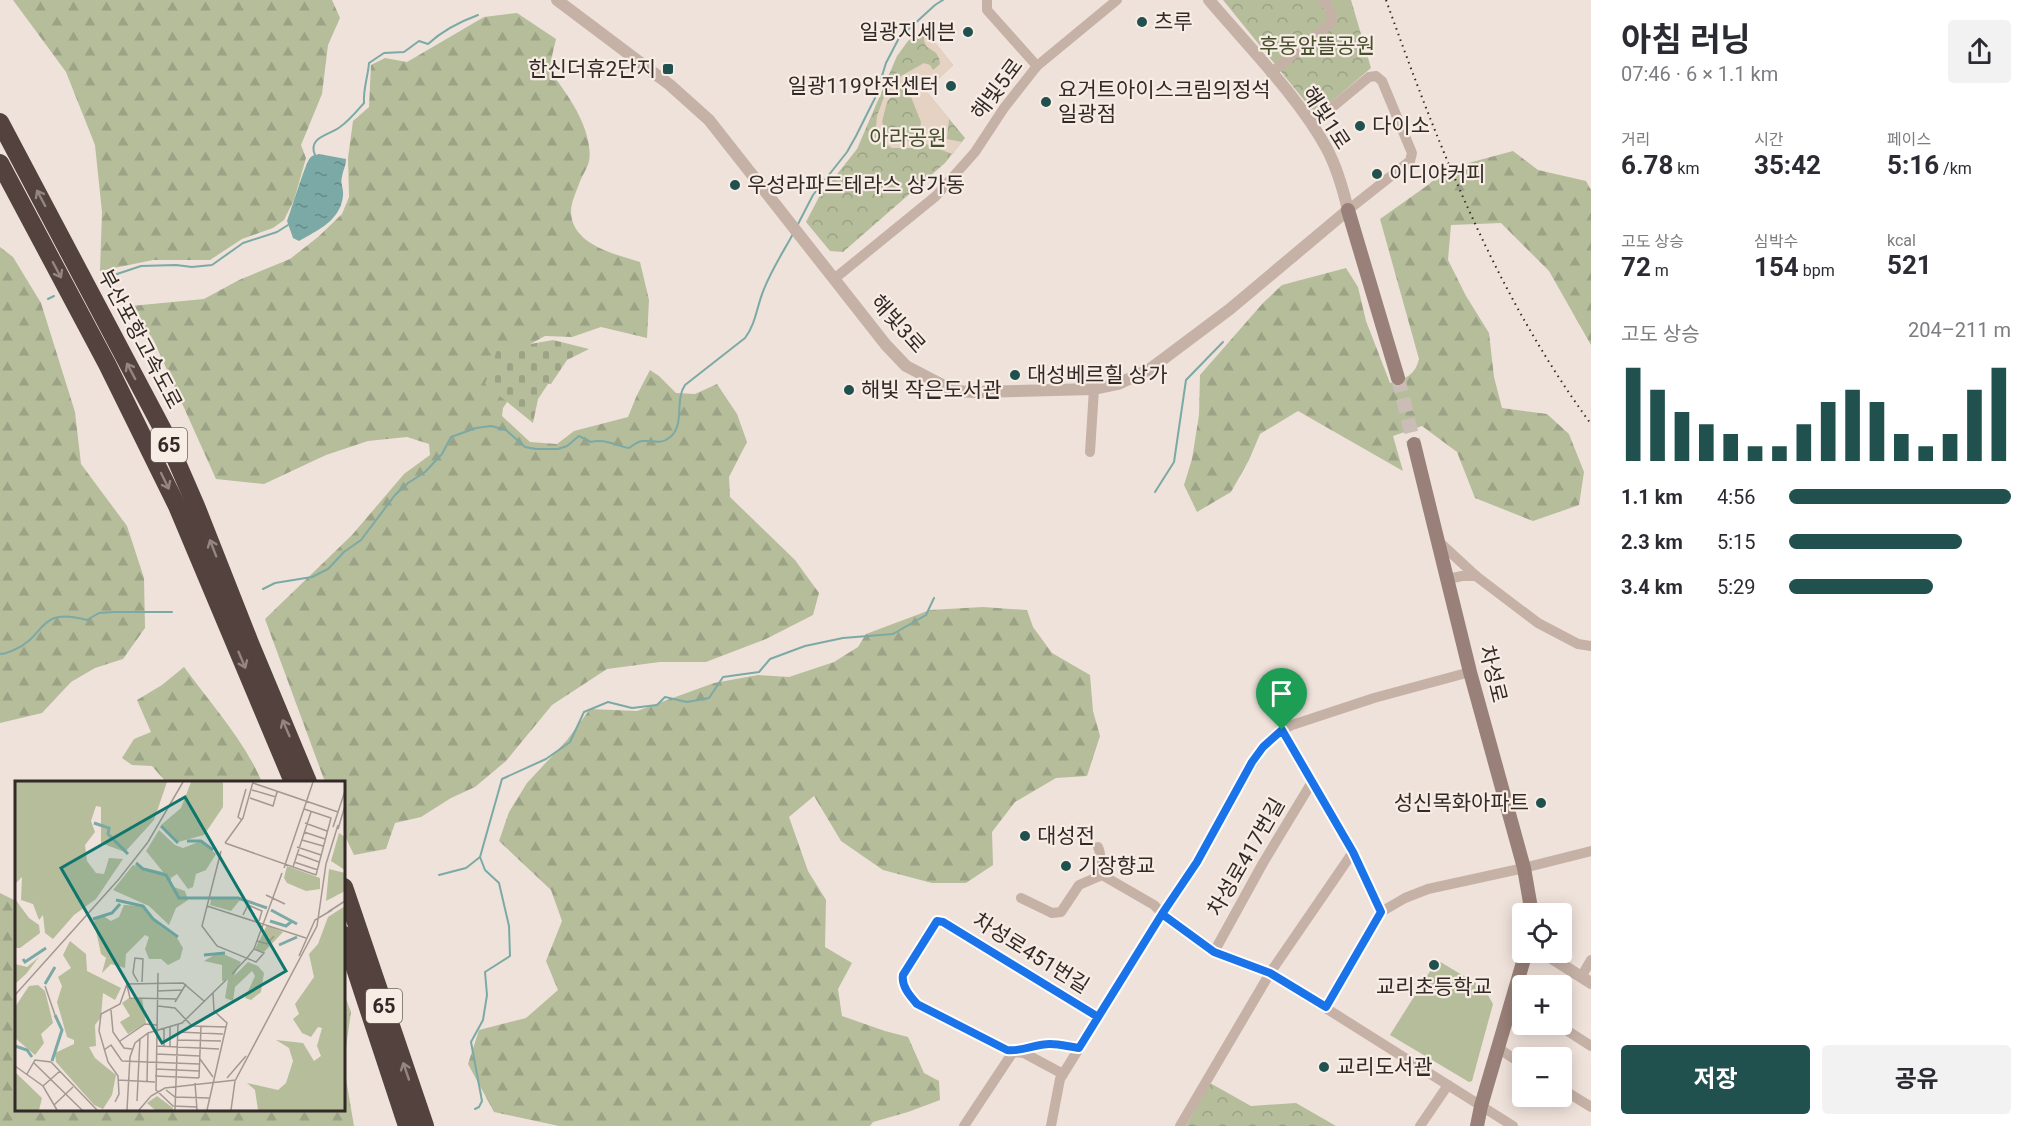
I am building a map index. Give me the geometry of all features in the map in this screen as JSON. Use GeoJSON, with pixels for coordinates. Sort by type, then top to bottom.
{"type":"FeatureCollection","features":[{"type":"Feature","properties":{"kind":"highway","name":"부산포항고속도로"},"geometry":{"type":"LineString","coordinates":[[0,122],[162,430],[196,506],[307,781]]}},
{"type":"Feature","properties":{"kind":"highway","name":"부산포항고속도로"},"geometry":{"type":"LineString","coordinates":[[0,163],[107,364],[177,506],[292,781]]}},
{"type":"Feature","properties":{"kind":"highway","name":"65"},"geometry":{"type":"LineString","coordinates":[[345,889],[425,1126]]}},
{"type":"Feature","properties":{"kind":"highway","name":"65"},"geometry":{"type":"LineString","coordinates":[[345,938],[407,1126]]}},
{"type":"Feature","properties":{"kind":"main road"},"geometry":{"type":"LineString","coordinates":[[1348,210],[1398,378]]}},
{"type":"Feature","properties":{"kind":"main road","name":"차성로"},"geometry":{"type":"LineString","coordinates":[[1414,444],[1470,672],[1524,868],[1530,903]]}},
{"type":"Feature","properties":{"kind":"main road"},"geometry":{"type":"LineString","coordinates":[[1477,1126],[1498,1048],[1512,1015]]}},
{"type":"Feature","properties":{"kind":"street","name":"해빛3로"},"geometry":{"type":"LineString","coordinates":[[557,0],[670,85],[709,120],[786,221],[886,345],[906,366],[954,391],[974,393],[1094,389],[1118,384],[1150,369],[1230,309],[1348,210]]}},
{"type":"Feature","properties":{"kind":"street"},"geometry":{"type":"LineString","coordinates":[[987,0],[987,10],[1036,66]]}},
{"type":"Feature","properties":{"kind":"street","name":"해빛5로"},"geometry":{"type":"LineString","coordinates":[[834,279],[936,196],[975,152],[1004,108],[1036,66],[1117,0]]}},
{"type":"Feature","properties":{"kind":"street","name":"해빛1로"},"geometry":{"type":"LineString","coordinates":[[1209,0],[1312,124],[1328,151],[1348,210]]}},
{"type":"Feature","properties":{"kind":"street"},"geometry":{"type":"LineString","coordinates":[[1271,73],[1330,24],[1333,17],[1332,11],[1323,0]]}},
{"type":"Feature","properties":{"kind":"street"},"geometry":{"type":"LineString","coordinates":[[1312,124],[1368,77],[1376,76],[1382,81],[1412,153],[1410,161],[1348,210]]}},
{"type":"Feature","properties":{"kind":"street"},"geometry":{"type":"LineString","coordinates":[[1090,452],[1094,389]]}},
{"type":"Feature","properties":{"kind":"street"},"geometry":{"type":"LineString","coordinates":[[1437,539],[1476,576],[1538,623],[1578,644],[1591,646]]}},
{"type":"Feature","properties":{"kind":"street"},"geometry":{"type":"LineString","coordinates":[[1448,579],[1476,576]]}},
{"type":"Feature","properties":{"kind":"street","name":"차성로451번길"},"geometry":{"type":"LineString","coordinates":[[1051,1126],[1057,1086],[1063,1074],[1162,914],[1197,862],[1252,762],[1263,747],[1282,730],[1292,725],[1374,698],[1470,672]]}},
{"type":"Feature","properties":{"kind":"street"},"geometry":{"type":"LineString","coordinates":[[1282,730],[1353,852],[1381,912]]}},
{"type":"Feature","properties":{"kind":"street","name":"차성로417번길"},"geometry":{"type":"LineString","coordinates":[[1214,952],[1312,782]]}},
{"type":"Feature","properties":{"kind":"street"},"geometry":{"type":"LineString","coordinates":[[1021,898],[1052,913],[1061,912],[1079,885],[1102,875],[1099,868],[1102,858],[1098,847]]}},
{"type":"Feature","properties":{"kind":"street"},"geometry":{"type":"LineString","coordinates":[[1326,1007],[1381,912],[1405,898],[1428,889],[1591,851]]}},
{"type":"Feature","properties":{"kind":"street"},"geometry":{"type":"LineString","coordinates":[[1180,1126],[1270,973],[1353,852]]}},
{"type":"Feature","properties":{"kind":"street","name":"차성로417번길"},"geometry":{"type":"LineString","coordinates":[[1102,875],[1154,905],[1162,914],[1214,952],[1270,973],[1513,1126]]}},
{"type":"Feature","properties":{"kind":"street","name":"차성로451번길"},"geometry":{"type":"LineString","coordinates":[[1063,1074],[1018,1052],[987,1041],[917,1004],[908,994],[902,980],[903,975],[937,921],[943,922],[1098,1017]]}},
{"type":"Feature","properties":{"kind":"street"},"geometry":{"type":"LineString","coordinates":[[1559,963],[1586,980],[1591,960]]}},
{"type":"Feature","properties":{"kind":"street"},"geometry":{"type":"LineString","coordinates":[[1572,1034],[1591,1046]]}},
{"type":"Feature","properties":{"kind":"street"},"geometry":{"type":"LineString","coordinates":[[964,1126],[1013,1052],[1052,1044],[1079,1048]]}},
{"type":"Feature","properties":{"kind":"street"},"geometry":{"type":"LineString","coordinates":[[1498,1048],[1512,1057]]}},
{"type":"Feature","properties":{"kind":"street"},"geometry":{"type":"LineString","coordinates":[[1420,1126],[1448,1085]]}},
{"type":"Feature","properties":{"kind":"street"},"geometry":{"type":"LineString","coordinates":[[1572,1095],[1591,1107]]}},
{"type":"Feature","properties":{"kind":"green space"},"geometry":{"type":"Polygon","coordinates":[[[13,0],[332,0],[340,18],[328,45],[322,94],[301,145],[306,158],[294,200],[284,220],[273,228],[242,239],[210,260],[153,260],[100,271],[102,212],[95,145],[66,72],[13,0]]]}},
{"type":"Feature","properties":{"kind":"green space","name":"후동앞뜰공원"},"geometry":{"type":"Polygon","coordinates":[[[1223,0],[1351,0],[1371,68],[1316,115],[1223,0]]]}},
{"type":"Feature","properties":{"kind":"green space"},"geometry":{"type":"Polygon","coordinates":[[[517,13],[556,39],[549,69],[574,105],[587,135],[589,146],[590,158],[572,205],[573,223],[586,240],[596,246],[640,262],[649,300],[647,338],[601,327],[572,337],[545,336],[525,347],[512,395],[503,408],[502,416],[530,442],[557,444],[574,431],[628,417],[650,370],[676,393],[695,394],[717,384],[737,414],[747,442],[729,477],[730,497],[795,560],[819,593],[813,615],[766,639],[706,662],[660,662],[607,669],[552,705],[506,761],[475,787],[451,798],[421,817],[395,823],[386,849],[354,855],[345,836],[345,781],[325,781],[265,619],[352,535],[404,474],[430,455],[429,444],[407,437],[368,441],[326,455],[264,484],[216,479],[154,341],[131,306],[204,299],[239,280],[290,259],[318,237],[342,214],[349,197],[348,158],[353,121],[369,107],[371,65],[385,58],[407,62],[484,17],[517,13]]]}},
{"type":"Feature","properties":{"kind":"green space","name":"아라공원"},"geometry":{"type":"Polygon","coordinates":[[[923,28],[953,65],[926,91],[965,138],[945,163],[843,252],[830,251],[806,222],[819,197],[857,149],[897,56],[908,41],[923,28]]]}},
{"type":"Feature","properties":{"kind":"green space"},"geometry":{"type":"Polygon","coordinates":[[[1513,151],[1538,170],[1586,181],[1591,190],[1591,345],[1549,271],[1501,223],[1451,225],[1448,260],[1466,296],[1489,333],[1494,377],[1502,408],[1547,414],[1569,434],[1584,472],[1579,505],[1533,521],[1475,498],[1457,452],[1422,426],[1393,436],[1403,471],[1298,411],[1260,434],[1231,492],[1197,512],[1184,485],[1192,459],[1199,415],[1200,375],[1263,303],[1282,285],[1346,268],[1358,287],[1366,321],[1390,383],[1405,378],[1415,369],[1419,359],[1380,219],[1428,185],[1446,169],[1513,151]]]}},
{"type":"Feature","properties":{"kind":"green space"},"geometry":{"type":"Polygon","coordinates":[[[0,247],[13,257],[41,303],[75,412],[81,464],[127,526],[144,578],[145,628],[123,659],[95,668],[71,682],[42,713],[0,723],[0,247]]]}},
{"type":"Feature","properties":{"kind":"green space"},"geometry":{"type":"Polygon","coordinates":[[[553,340],[589,349],[567,360],[551,384],[548,384],[538,399],[533,423],[485,384],[497,350],[553,340]]]}},
{"type":"Feature","properties":{"kind":"green space"},"geometry":{"type":"Polygon","coordinates":[[[983,607],[1027,610],[1033,627],[1052,653],[1090,675],[1093,711],[1100,736],[1087,776],[1056,778],[1015,802],[992,832],[993,865],[966,883],[932,883],[883,870],[841,841],[814,796],[789,817],[808,871],[826,900],[825,947],[852,963],[838,989],[842,1016],[908,1037],[924,1073],[939,1081],[940,1100],[873,1122],[870,1126],[559,1126],[494,1112],[468,1064],[479,1030],[526,1018],[558,990],[546,961],[562,921],[551,890],[499,841],[509,812],[527,783],[567,740],[590,709],[637,711],[714,683],[758,675],[789,677],[834,662],[858,647],[866,634],[930,610],[983,607]]]}},
{"type":"Feature","properties":{"kind":"green space"},"geometry":{"type":"Polygon","coordinates":[[[184,667],[237,737],[262,781],[165,781],[152,766],[132,765],[122,758],[134,739],[151,732],[137,700],[162,685],[184,667]]]}},
{"type":"Feature","properties":{"kind":"green space"},"geometry":{"type":"Polygon","coordinates":[[[0,893],[15,900],[15,1111],[345,1111],[345,1073],[354,1126],[0,1126],[0,893]]]}},
{"type":"Feature","properties":{"kind":"green space"},"geometry":{"type":"Polygon","coordinates":[[[1437,960],[1484,988],[1493,1004],[1472,1081],[1469,1082],[1390,1035],[1437,960]]]}},
{"type":"Feature","properties":{"kind":"green space"},"geometry":{"type":"Polygon","coordinates":[[[345,997],[351,1012],[345,1055],[345,997]]]}},
{"type":"Feature","properties":{"kind":"green space"},"geometry":{"type":"Polygon","coordinates":[[[1210,1083],[1251,1106],[1296,1103],[1336,1126],[1186,1126],[1210,1083]]]}},
{"type":"Feature","properties":{"kind":"shaded area"},"geometry":{"type":"Polygon","coordinates":[[[927,32],[953,65],[926,91],[949,119],[947,139],[962,142],[952,154],[921,142],[911,148],[892,148],[883,142],[876,127],[877,116],[885,94],[901,76],[924,63],[930,65],[933,70],[940,64],[936,53],[926,46],[924,37],[927,32]],[[901,88],[897,89],[887,102],[882,122],[888,137],[894,141],[914,139],[919,134],[921,122],[909,92],[901,88]]]}},
{"type":"Feature","properties":{"kind":"water"},"geometry":{"type":"Polygon","coordinates":[[[319,154],[346,159],[342,179],[341,205],[327,224],[299,241],[293,238],[287,221],[308,161],[312,156],[319,154]]]}},
{"type":"Feature","properties":{"kind":"waterway"},"geometry":{"type":"LineString","coordinates":[[797,226],[813,195],[847,152],[856,136],[875,98],[886,63],[899,38],[943,0]]}},
{"type":"Feature","properties":{"kind":"waterway"},"geometry":{"type":"LineString","coordinates":[[315,155],[313,149],[317,140],[343,125],[364,103],[369,63],[384,53],[404,52],[419,41],[428,44],[451,27],[478,15]]}},
{"type":"Feature","properties":{"kind":"waterway"},"geometry":{"type":"LineString","coordinates":[[105,278],[141,266],[212,265],[243,243],[277,232],[288,225]]}},
{"type":"Feature","properties":{"kind":"waterway"},"geometry":{"type":"LineString","coordinates":[[263,589],[275,583],[312,577],[328,569],[344,552],[361,540],[395,495],[425,472],[442,454],[451,437],[476,428],[491,426],[506,430],[525,447],[536,449],[558,449],[567,446],[579,436],[591,442],[605,442],[629,448],[642,441],[659,442],[669,438],[674,433],[679,420],[680,398],[685,385],[745,338],[752,327],[767,282],[793,234]]}},
{"type":"Feature","properties":{"kind":"waterway"},"geometry":{"type":"LineString","coordinates":[[48,299],[54,296]]}},
{"type":"Feature","properties":{"kind":"waterway"},"geometry":{"type":"LineString","coordinates":[[1155,492],[1174,462],[1186,380],[1223,342]]}},
{"type":"Feature","properties":{"kind":"waterway"},"geometry":{"type":"LineString","coordinates":[[439,875],[466,868],[480,857],[502,779],[546,759],[570,742],[584,712],[608,702],[632,708],[657,705],[665,697],[687,702],[709,698],[723,677],[759,672],[770,659],[805,646],[843,638],[893,634],[926,615],[934,598]]}},
{"type":"Feature","properties":{"kind":"waterway"},"geometry":{"type":"LineString","coordinates":[[0,654],[25,644],[44,624],[59,617],[87,620],[99,613],[172,612]]}},
{"type":"Feature","properties":{"kind":"waterway"},"geometry":{"type":"LineString","coordinates":[[475,1109],[482,1101],[471,1042],[483,1020],[487,995],[485,972],[510,956],[509,926],[499,883],[485,870],[480,857]]}},
{"type":"Feature","properties":{"kind":"tunnel"},"geometry":{"type":"LineString","coordinates":[[1398,378],[1414,444]]}},
{"type":"Feature","properties":{"kind":"railway"},"geometry":{"type":"LineString","coordinates":[[1386,0],[1427,111],[1473,220],[1527,325],[1557,375],[1591,424]]}},
{"type":"Feature","properties":{"kind":"place","name":"츠루"},"geometry":{"type":"Point","coordinates":[1142,22]}},
{"type":"Feature","properties":{"kind":"place","name":"일광지세븐"},"geometry":{"type":"Point","coordinates":[968,32]}},
{"type":"Feature","properties":{"kind":"place","name":"한신더휴2단지"},"geometry":{"type":"Point","coordinates":[668,69]}},
{"type":"Feature","properties":{"kind":"place","name":"일광119안전센터"},"geometry":{"type":"Point","coordinates":[951,86]}},
{"type":"Feature","properties":{"kind":"place","name":"요거트아이스크림의정석 일광점"},"geometry":{"type":"Point","coordinates":[1046,102]}},
{"type":"Feature","properties":{"kind":"place","name":"다이소"},"geometry":{"type":"Point","coordinates":[1360,126]}},
{"type":"Feature","properties":{"kind":"place","name":"이디야커피"},"geometry":{"type":"Point","coordinates":[1377,174]}},
{"type":"Feature","properties":{"kind":"place","name":"우성라파드테라스 상가동"},"geometry":{"type":"Point","coordinates":[735,185]}},
{"type":"Feature","properties":{"kind":"place","name":"대성베르힐 상가"},"geometry":{"type":"Point","coordinates":[1015,375]}},
{"type":"Feature","properties":{"kind":"place","name":"해빛 작은도서관"},"geometry":{"type":"Point","coordinates":[849,390]}},
{"type":"Feature","properties":{"kind":"place","name":"성신목화아파트"},"geometry":{"type":"Point","coordinates":[1541,803]}},
{"type":"Feature","properties":{"kind":"place","name":"대성전"},"geometry":{"type":"Point","coordinates":[1025,836]}},
{"type":"Feature","properties":{"kind":"place","name":"기장향교"},"geometry":{"type":"Point","coordinates":[1066,866]}},
{"type":"Feature","properties":{"kind":"place","name":"교리초등학교"},"geometry":{"type":"Point","coordinates":[1434,965]}},
{"type":"Feature","properties":{"kind":"place","name":"교리도서관"},"geometry":{"type":"Point","coordinates":[1324,1067]}},
{"type":"Feature","properties":{"kind":"route"},"geometry":{"type":"LineString","coordinates":[[1282,730],[1263,747],[1252,762],[1197,862],[1162,914],[1098,1017],[943,922],[937,921],[903,975],[902,980],[908,994],[917,1004],[1007,1050],[1018,1052],[1029,1047],[1052,1044],[1079,1048],[1162,914],[1214,952],[1270,973],[1326,1007],[1381,912],[1353,852],[1282,730]]}}]}
